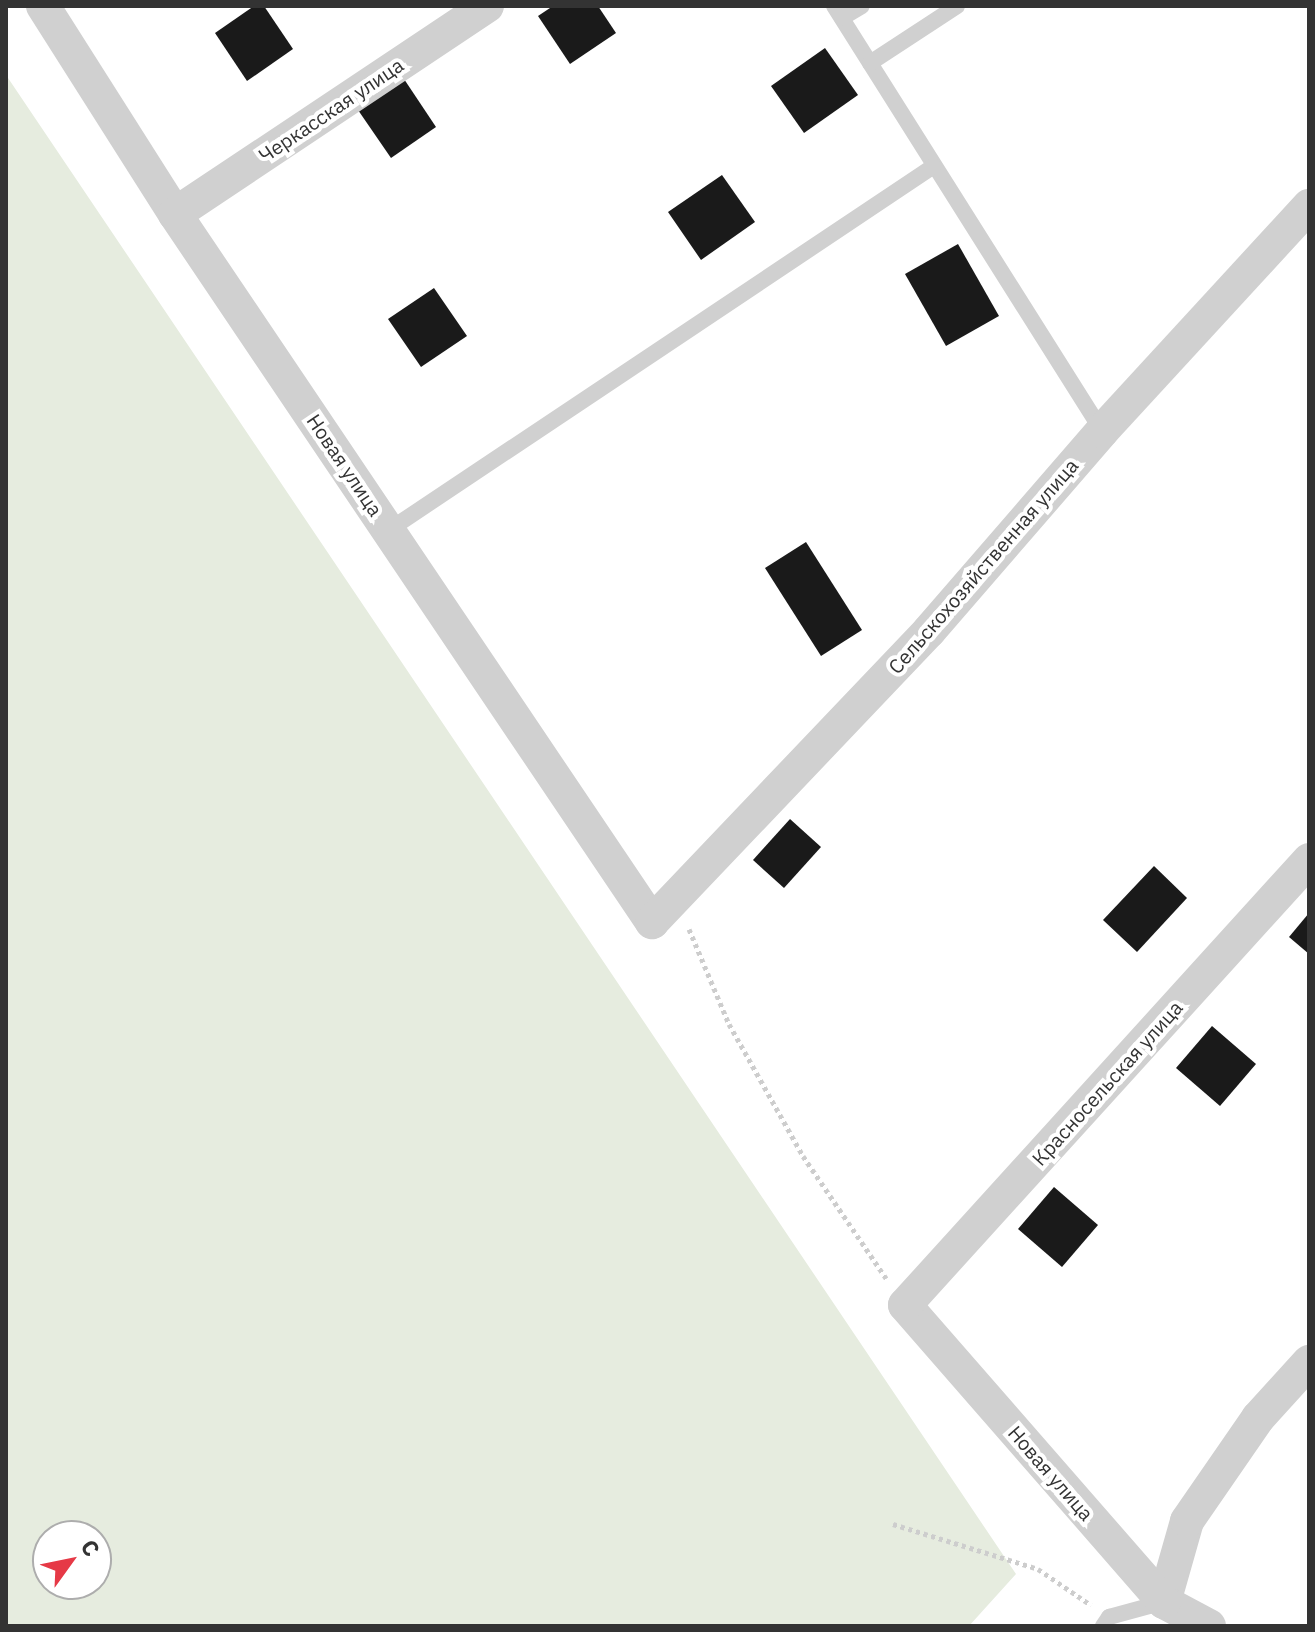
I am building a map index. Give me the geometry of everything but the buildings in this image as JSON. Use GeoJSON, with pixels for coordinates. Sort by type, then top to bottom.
{"type":"FeatureCollection","features":[{"type":"Feature","properties":{"kind":"street","name":"Новая улица"},"geometry":{"type":"LineString","coordinates":[[43,6],[175,214],[389,530],[662,911]]}},
{"type":"Feature","properties":{"kind":"street","name":"Черкасская улица"},"geometry":{"type":"LineString","coordinates":[[175,214],[487,6]]}},
{"type":"Feature","properties":{"kind":"street","name":"Сельскохозяйственная улица"},"geometry":{"type":"LineString","coordinates":[[662,911],[929,631],[1102,431],[1309,206]]}},
{"type":"Feature","properties":{"kind":"street","name":"Красносельская улица"},"geometry":{"type":"LineString","coordinates":[[905,1305],[1309,860]]}},
{"type":"Feature","properties":{"kind":"street","name":"Новая улица"},"geometry":{"type":"LineString","coordinates":[[905,1305],[1164,1602],[1209,1626]]}},
{"type":"Feature","properties":{"kind":"street"},"geometry":{"type":"LineString","coordinates":[[1164,1602],[1187,1521],[1258,1418],[1309,1362]]}},
{"type":"Feature","properties":{"kind":"lane"},"geometry":{"type":"LineString","coordinates":[[862,6],[838,12],[1102,431]]}},
{"type":"Feature","properties":{"kind":"lane"},"geometry":{"type":"LineString","coordinates":[[870,63],[957,6]]}},
{"type":"Feature","properties":{"kind":"lane"},"geometry":{"type":"LineString","coordinates":[[389,530],[934,166]]}},
{"type":"Feature","properties":{"kind":"lane"},"geometry":{"type":"LineString","coordinates":[[1106,1621],[1164,1602]]}},
{"type":"Feature","properties":{"kind":"path"},"geometry":{"type":"LineString","coordinates":[[662,911],[803,1156],[905,1305]]}},
{"type":"Feature","properties":{"kind":"path"},"geometry":{"type":"LineString","coordinates":[[893,1524],[1038,1569],[1106,1621]]}},
{"type":"Feature","properties":{"kind":"shaded area"},"geometry":{"type":"Polygon","coordinates":[[[6,75],[1016,1574],[969,1626],[6,1626],[6,75]]]}}]}
